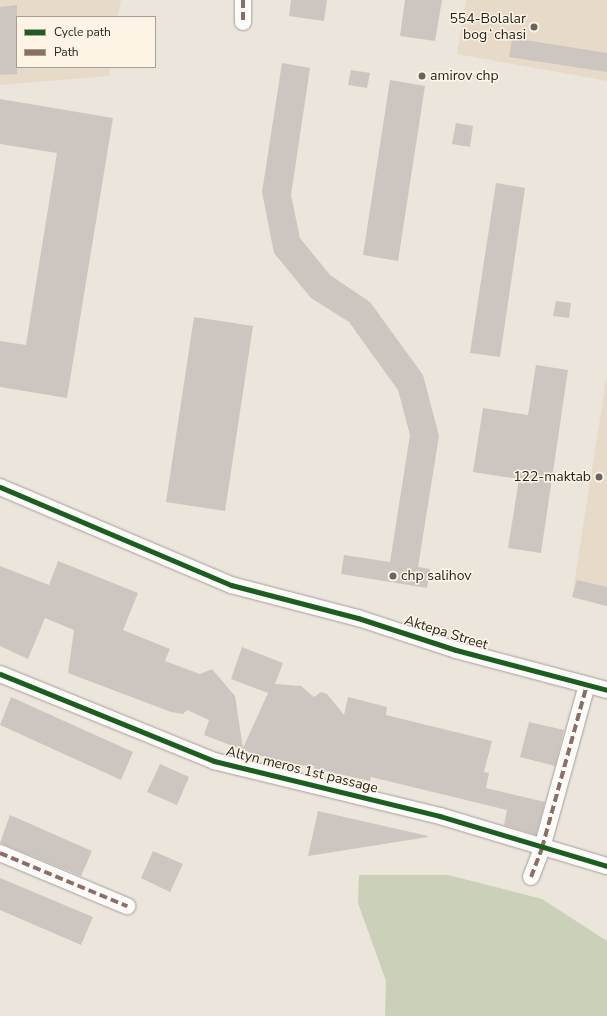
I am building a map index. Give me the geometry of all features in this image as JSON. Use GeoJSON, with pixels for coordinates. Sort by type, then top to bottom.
{"type":"FeatureCollection","features":[{"type":"Feature","properties":{"kind":"street"},"geometry":{"type":"LineString","coordinates":[[243,0],[243,22]]}},
{"type":"Feature","properties":{"kind":"street","name":"Aktepa Street"},"geometry":{"type":"LineString","coordinates":[[0,487],[231,586],[358,618],[456,650],[607,690]]}},
{"type":"Feature","properties":{"kind":"street","name":"Altyn meros 1st passage"},"geometry":{"type":"LineString","coordinates":[[0,674],[214,760],[440,816],[542,848],[607,866]]}},
{"type":"Feature","properties":{"kind":"street"},"geometry":{"type":"LineString","coordinates":[[531,877],[542,848],[587,685]]}},
{"type":"Feature","properties":{"kind":"street"},"geometry":{"type":"LineString","coordinates":[[0,853],[127,906]]}},
{"type":"Feature","properties":{"kind":"shaded area"},"geometry":{"type":"Polygon","coordinates":[[[0,0],[121,0],[118,16],[16,16],[16,68],[110,68],[109,76],[0,85],[0,0]]]}},
{"type":"Feature","properties":{"kind":"shaded area","name":"554-Bolalar bogʻchasi"},"geometry":{"type":"Polygon","coordinates":[[[466,0],[607,0],[607,81],[457,54],[466,0]]]}},
{"type":"Feature","properties":{"kind":"shaded area","name":"122-maktab"},"geometry":{"type":"Polygon","coordinates":[[[607,374],[607,606],[572,597],[607,374]]]}},
{"type":"Feature","properties":{"kind":"green space"},"geometry":{"type":"Polygon","coordinates":[[[359,875],[448,875],[542,899],[607,941],[607,1016],[385,1016],[386,981],[358,903],[359,875]]]}},
{"type":"Feature","properties":{"kind":"building"},"geometry":{"type":"Polygon","coordinates":[[[291,0],[327,0],[324,21],[289,16],[291,0]]]}},
{"type":"Feature","properties":{"kind":"building"},"geometry":{"type":"Polygon","coordinates":[[[405,0],[442,0],[435,41],[400,36],[405,0]]]}},
{"type":"Feature","properties":{"kind":"building"},"geometry":{"type":"Polygon","coordinates":[[[17,5],[17,74],[0,75],[0,7],[17,5]]]}},
{"type":"Feature","properties":{"kind":"building"},"geometry":{"type":"Polygon","coordinates":[[[512,38],[607,53],[607,72],[509,57],[512,38]]]}},
{"type":"Feature","properties":{"kind":"building"},"geometry":{"type":"Polygon","coordinates":[[[282,63],[310,68],[291,195],[300,238],[330,275],[370,302],[423,375],[439,436],[418,567],[430,569],[427,588],[341,574],[344,555],[390,562],[410,435],[398,390],[349,322],[311,298],[274,253],[262,192],[282,63]]]}},
{"type":"Feature","properties":{"kind":"building"},"geometry":{"type":"Polygon","coordinates":[[[351,70],[370,73],[367,88],[348,85],[351,70]]]}},
{"type":"Feature","properties":{"kind":"building"},"geometry":{"type":"Polygon","coordinates":[[[390,80],[425,86],[398,261],[363,255],[390,80]]]}},
{"type":"Feature","properties":{"kind":"building"},"geometry":{"type":"Polygon","coordinates":[[[0,99],[113,118],[67,398],[0,387],[0,341],[26,345],[57,153],[0,144],[0,99]]]}},
{"type":"Feature","properties":{"kind":"building"},"geometry":{"type":"Polygon","coordinates":[[[456,123],[473,126],[470,147],[452,144],[456,123]]]}},
{"type":"Feature","properties":{"kind":"building"},"geometry":{"type":"Polygon","coordinates":[[[496,183],[525,188],[500,357],[470,353],[496,183]]]}},
{"type":"Feature","properties":{"kind":"building"},"geometry":{"type":"Polygon","coordinates":[[[556,301],[571,303],[569,318],[553,316],[556,301]]]}},
{"type":"Feature","properties":{"kind":"building"},"geometry":{"type":"Polygon","coordinates":[[[194,317],[253,326],[225,511],[166,502],[194,317]]]}},
{"type":"Feature","properties":{"kind":"building"},"geometry":{"type":"Polygon","coordinates":[[[536,365],[568,370],[541,553],[508,548],[519,479],[473,472],[483,408],[528,415],[536,365]]]}},
{"type":"Feature","properties":{"kind":"building"},"geometry":{"type":"Polygon","coordinates":[[[58,561],[138,593],[123,630],[170,649],[165,661],[200,674],[212,669],[235,696],[243,748],[268,693],[231,679],[242,647],[283,663],[275,684],[301,686],[314,697],[321,692],[327,694],[344,715],[348,697],[387,707],[386,715],[492,741],[484,772],[489,773],[486,788],[545,802],[536,835],[504,825],[507,810],[371,777],[370,781],[256,755],[204,735],[209,720],[187,710],[183,714],[171,712],[68,673],[74,630],[45,618],[28,659],[0,646],[0,566],[49,585],[58,561]]]}},
{"type":"Feature","properties":{"kind":"building"},"geometry":{"type":"Polygon","coordinates":[[[577,580],[607,587],[607,606],[572,597],[577,580]]]}},
{"type":"Feature","properties":{"kind":"building"},"geometry":{"type":"Polygon","coordinates":[[[11,697],[133,752],[121,780],[0,725],[11,697]]]}},
{"type":"Feature","properties":{"kind":"building"},"geometry":{"type":"Polygon","coordinates":[[[529,722],[564,730],[555,766],[520,757],[529,722]]]}},
{"type":"Feature","properties":{"kind":"building"},"geometry":{"type":"Polygon","coordinates":[[[160,764],[189,777],[177,805],[147,792],[160,764]]]}},
{"type":"Feature","properties":{"kind":"building"},"geometry":{"type":"Polygon","coordinates":[[[318,811],[428,836],[428,837],[308,856],[318,811]]]}},
{"type":"Feature","properties":{"kind":"building"},"geometry":{"type":"Polygon","coordinates":[[[10,815],[92,851],[81,876],[0,843],[10,815]]]}},
{"type":"Feature","properties":{"kind":"building"},"geometry":{"type":"Polygon","coordinates":[[[153,851],[183,864],[170,892],[141,878],[153,851]]]}},
{"type":"Feature","properties":{"kind":"building"},"geometry":{"type":"Polygon","coordinates":[[[0,878],[93,917],[81,945],[0,910],[0,878]]]}},
{"type":"Feature","properties":{"kind":"marked path"},"geometry":{"type":"LineString","coordinates":[[243,0],[243,22]]}},
{"type":"Feature","properties":{"kind":"marked path"},"geometry":{"type":"LineString","coordinates":[[531,877],[542,848],[587,685]]}},
{"type":"Feature","properties":{"kind":"marked path"},"geometry":{"type":"LineString","coordinates":[[0,853],[127,906]]}},
{"type":"Feature","properties":{"kind":"cycle path"},"geometry":{"type":"LineString","coordinates":[[0,487],[231,585],[358,618],[456,650],[607,690]]}},
{"type":"Feature","properties":{"kind":"cycle path"},"geometry":{"type":"LineString","coordinates":[[0,674],[214,761],[440,816],[607,866]]}},
{"type":"Feature","properties":{"kind":"place","name":"554-Bolalar bogʻchasi"},"geometry":{"type":"Point","coordinates":[534,27]}},
{"type":"Feature","properties":{"kind":"place","name":"amirov chp"},"geometry":{"type":"Point","coordinates":[422,76]}},
{"type":"Feature","properties":{"kind":"place","name":"122-maktab"},"geometry":{"type":"Point","coordinates":[599,477]}},
{"type":"Feature","properties":{"kind":"place","name":"chp salihov"},"geometry":{"type":"Point","coordinates":[393,576]}}]}
